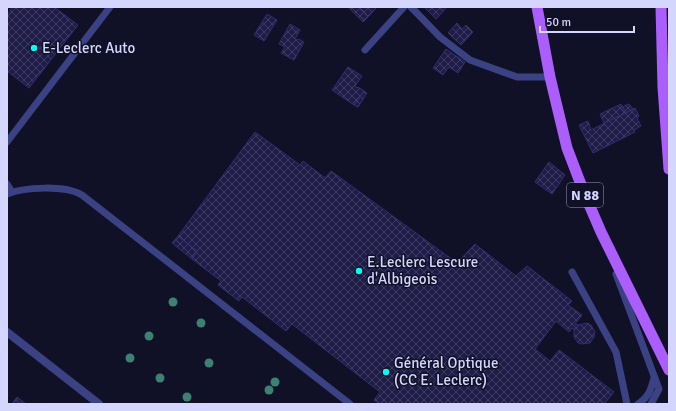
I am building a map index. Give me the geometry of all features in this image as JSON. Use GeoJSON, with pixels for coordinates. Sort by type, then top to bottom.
{"type":"FeatureCollection","features":[{"type":"Feature","properties":{"kind":"main road","name":"N 88"},"geometry":{"type":"LineString","coordinates":[[537,7],[550,77],[567,148],[601,232],[669,370]]}},
{"type":"Feature","properties":{"kind":"main road"},"geometry":{"type":"LineString","coordinates":[[661,7],[663,87],[669,169]]}},
{"type":"Feature","properties":{"kind":"street"},"geometry":{"type":"LineString","coordinates":[[7,332],[99,404]]}},
{"type":"Feature","properties":{"kind":"lane"},"geometry":{"type":"LineString","coordinates":[[7,142],[110,7]]}},
{"type":"Feature","properties":{"kind":"lane"},"geometry":{"type":"LineString","coordinates":[[365,50],[404,7]]}},
{"type":"Feature","properties":{"kind":"lane"},"geometry":{"type":"LineString","coordinates":[[411,7],[440,37],[470,60],[517,77],[550,77]]}},
{"type":"Feature","properties":{"kind":"lane"},"geometry":{"type":"LineString","coordinates":[[7,184],[10,193],[35,188],[75,191],[82,195],[350,404]]}},
{"type":"Feature","properties":{"kind":"lane"},"geometry":{"type":"LineString","coordinates":[[601,232],[659,389],[651,404]]}},
{"type":"Feature","properties":{"kind":"lane"},"geometry":{"type":"LineString","coordinates":[[572,272],[616,352],[627,404]]}},
{"type":"Feature","properties":{"kind":"lane"},"geometry":{"type":"LineString","coordinates":[[638,404],[650,393],[654,378]]}},
{"type":"Feature","properties":{"kind":"building","name":"E-Leclerc Auto"},"geometry":{"type":"Polygon","coordinates":[[[12,7],[54,7],[78,25],[29,88],[7,71],[7,17],[12,7]]]}},
{"type":"Feature","properties":{"kind":"building"},"geometry":{"type":"Polygon","coordinates":[[[348,7],[358,7],[368,17],[363,22],[348,7]]]}},
{"type":"Feature","properties":{"kind":"building"},"geometry":{"type":"Polygon","coordinates":[[[358,7],[377,7],[368,17],[358,7]]]}},
{"type":"Feature","properties":{"kind":"building"},"geometry":{"type":"Polygon","coordinates":[[[424,7],[447,7],[436,19],[424,7]]]}},
{"type":"Feature","properties":{"kind":"building"},"geometry":{"type":"Polygon","coordinates":[[[267,14],[277,20],[264,41],[254,35],[267,14]]]}},
{"type":"Feature","properties":{"kind":"building"},"geometry":{"type":"Polygon","coordinates":[[[457,23],[462,29],[466,25],[473,32],[461,45],[448,33],[457,23]]]}},
{"type":"Feature","properties":{"kind":"building"},"geometry":{"type":"Polygon","coordinates":[[[290,24],[300,30],[295,39],[304,42],[294,60],[281,53],[285,47],[279,44],[290,24]]]}},
{"type":"Feature","properties":{"kind":"building"},"geometry":{"type":"Polygon","coordinates":[[[446,49],[465,62],[458,73],[449,67],[443,75],[433,68],[446,49]]]}},
{"type":"Feature","properties":{"kind":"building"},"geometry":{"type":"Polygon","coordinates":[[[348,67],[362,76],[355,86],[364,91],[354,105],[332,90],[348,67]]]}},
{"type":"Feature","properties":{"kind":"building"},"geometry":{"type":"Polygon","coordinates":[[[364,91],[367,93],[358,107],[354,105],[364,91]]]}},
{"type":"Feature","properties":{"kind":"building"},"geometry":{"type":"Polygon","coordinates":[[[621,104],[626,113],[604,123],[600,114],[621,104]]]}},
{"type":"Feature","properties":{"kind":"building"},"geometry":{"type":"Polygon","coordinates":[[[628,104],[633,109],[626,113],[622,107],[628,104]]]}},
{"type":"Feature","properties":{"kind":"building"},"geometry":{"type":"Polygon","coordinates":[[[635,108],[639,116],[637,118],[641,126],[634,130],[635,132],[593,153],[579,125],[588,121],[591,130],[635,108]]]}},
{"type":"Feature","properties":{"kind":"building","name":"E.Leclerc Lescure d'Albigeois"},"geometry":{"type":"Polygon","coordinates":[[[255,132],[300,165],[303,161],[325,178],[331,171],[457,263],[475,244],[516,276],[527,266],[572,301],[568,305],[582,315],[575,324],[578,325],[587,323],[591,325],[595,332],[590,343],[578,343],[574,337],[574,329],[572,328],[569,332],[556,321],[535,349],[550,361],[559,350],[614,392],[604,404],[380,404],[374,400],[380,392],[292,324],[286,331],[242,297],[239,301],[218,285],[221,281],[192,259],[197,251],[178,236],[255,132]]]}},
{"type":"Feature","properties":{"kind":"building"},"geometry":{"type":"Polygon","coordinates":[[[549,162],[565,175],[552,194],[535,182],[549,162]]]}},
{"type":"Feature","properties":{"kind":"building"},"geometry":{"type":"Polygon","coordinates":[[[178,236],[197,251],[192,259],[172,243],[178,236]]]}},
{"type":"Feature","properties":{"kind":"building"},"geometry":{"type":"Polygon","coordinates":[[[17,397],[26,404],[12,404],[17,397]]]}},
{"type":"Feature","properties":{"kind":"place","name":"E-Leclerc Auto"},"geometry":{"type":"Point","coordinates":[34,48]}},
{"type":"Feature","properties":{"kind":"place","name":"E.Leclerc Lescure d'Albigeois"},"geometry":{"type":"Point","coordinates":[359,271]}},
{"type":"Feature","properties":{"kind":"place","name":"Général Optique (CC E. Leclerc)"},"geometry":{"type":"Point","coordinates":[386,372]}}]}
